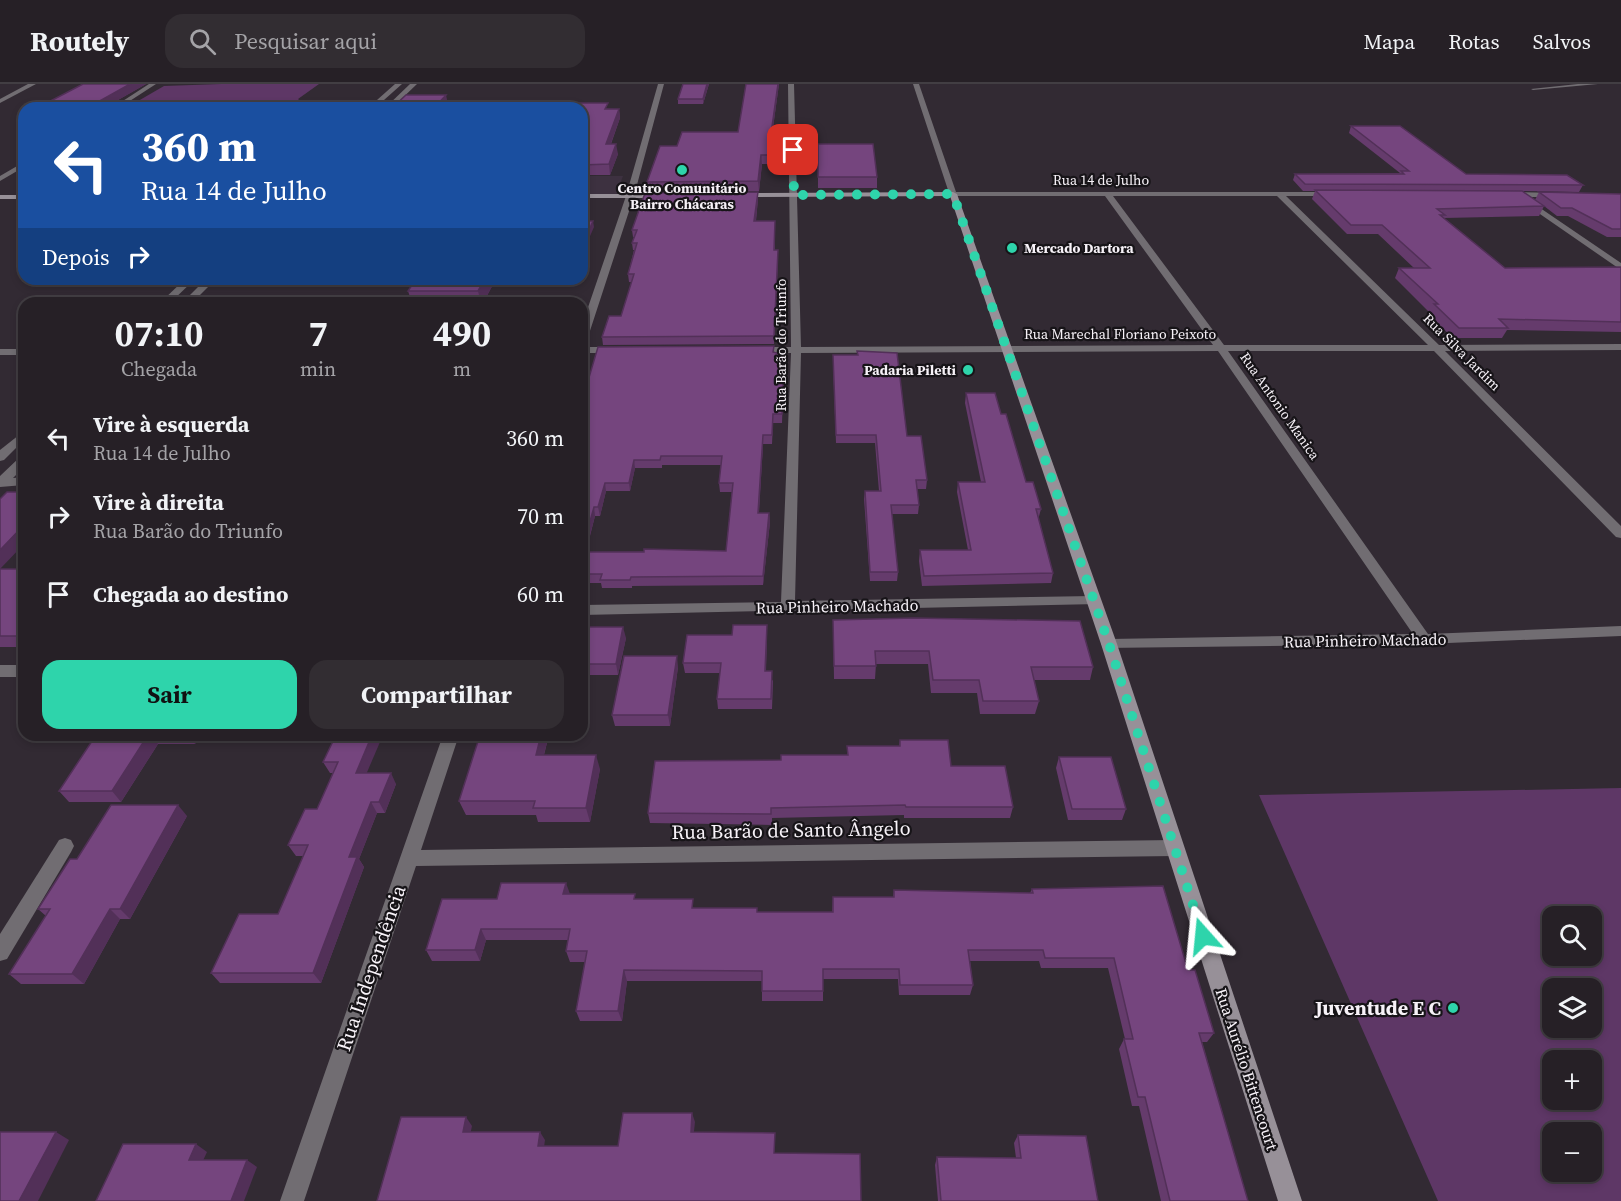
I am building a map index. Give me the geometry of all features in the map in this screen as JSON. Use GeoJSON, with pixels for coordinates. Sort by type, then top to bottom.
{"type":"FeatureCollection","features":[{"type":"Feature","properties":{"kind":"street"},"geometry":{"type":"LineString","coordinates":[[0,101],[33,84]]}},
{"type":"Feature","properties":{"kind":"street"},"geometry":{"type":"LineString","coordinates":[[124,102],[153,84]]}},
{"type":"Feature","properties":{"kind":"street"},"geometry":{"type":"LineString","coordinates":[[378,102],[399,84]]}},
{"type":"Feature","properties":{"kind":"street"},"geometry":{"type":"LineString","coordinates":[[394,102],[414,84]]}},
{"type":"Feature","properties":{"kind":"street"},"geometry":{"type":"LineString","coordinates":[[588,322],[630,196],[661,84]]}},
{"type":"Feature","properties":{"kind":"street","name":"Rua Barão do Triunfo"},"geometry":{"type":"LineString","coordinates":[[788,606],[796,349],[792,84]]}},
{"type":"Feature","properties":{"kind":"street","name":"Rua Aurélio Bittencourt"},"geometry":{"type":"LineString","coordinates":[[916,84],[1109,644],[1290,1201]]}},
{"type":"Feature","properties":{"kind":"street"},"geometry":{"type":"LineString","coordinates":[[0,179],[18,168]]}},
{"type":"Feature","properties":{"kind":"street","name":"Rua Antonio Manica"},"geometry":{"type":"LineString","coordinates":[[1107,193],[1221,349],[1424,639]]}},
{"type":"Feature","properties":{"kind":"street","name":"Rua Silva Jardim"},"geometry":{"type":"LineString","coordinates":[[1279,194],[1437,348],[1621,534]]}},
{"type":"Feature","properties":{"kind":"street","name":"Rua 14 de Julho"},"geometry":{"type":"LineString","coordinates":[[735,195],[1338,194]]}},
{"type":"Feature","properties":{"kind":"street"},"geometry":{"type":"LineString","coordinates":[[1493,194],[1574,195]]}},
{"type":"Feature","properties":{"kind":"street"},"geometry":{"type":"LineString","coordinates":[[1517,194],[1621,267]]}},
{"type":"Feature","properties":{"kind":"street"},"geometry":{"type":"LineString","coordinates":[[588,196],[677,196]]}},
{"type":"Feature","properties":{"kind":"street"},"geometry":{"type":"LineString","coordinates":[[0,197],[18,197]]}},
{"type":"Feature","properties":{"kind":"street"},"geometry":{"type":"LineString","coordinates":[[171,297],[184,285]]}},
{"type":"Feature","properties":{"kind":"street"},"geometry":{"type":"LineString","coordinates":[[193,297],[205,285]]}},
{"type":"Feature","properties":{"kind":"street","name":"Rua Marechal Floriano Peixoto"},"geometry":{"type":"LineString","coordinates":[[736,350],[1621,347]]}},
{"type":"Feature","properties":{"kind":"street"},"geometry":{"type":"LineString","coordinates":[[588,350],[629,350]]}},
{"type":"Feature","properties":{"kind":"street"},"geometry":{"type":"LineString","coordinates":[[0,352],[18,351]]}},
{"type":"Feature","properties":{"kind":"street"},"geometry":{"type":"LineString","coordinates":[[0,457],[18,440]]}},
{"type":"Feature","properties":{"kind":"street"},"geometry":{"type":"LineString","coordinates":[[1,482],[18,466]]}},
{"type":"Feature","properties":{"kind":"street"},"geometry":{"type":"LineString","coordinates":[[1,482],[18,482]]}},
{"type":"Feature","properties":{"kind":"street","name":"Rua Pinheiro Machado"},"geometry":{"type":"LineString","coordinates":[[588,610],[1093,601]]}},
{"type":"Feature","properties":{"kind":"street","name":"Rua Pinheiro Machado"},"geometry":{"type":"LineString","coordinates":[[1109,644],[1424,639],[1621,631]]}},
{"type":"Feature","properties":{"kind":"street"},"geometry":{"type":"LineString","coordinates":[[0,671],[18,671]]}},
{"type":"Feature","properties":{"kind":"street","name":"Rua Independência"},"geometry":{"type":"LineString","coordinates":[[292,1201],[449,741]]}},
{"type":"Feature","properties":{"kind":"street"},"geometry":{"type":"LineString","coordinates":[[0,952],[65,846]]}},
{"type":"Feature","properties":{"kind":"street","name":"Rua Barão de Santo Ângelo"},"geometry":{"type":"LineString","coordinates":[[409,858],[1175,848]]}},
{"type":"Feature","properties":{"kind":"lane"},"geometry":{"type":"LineString","coordinates":[[1533,89],[1596,84]]}},
{"type":"Feature","properties":{"kind":"shaded area"},"geometry":{"type":"Polygon","coordinates":[[[319,84],[298,99],[301,102],[136,102],[164,86],[319,84]]]}},
{"type":"Feature","properties":{"kind":"shaded area"},"geometry":{"type":"Polygon","coordinates":[[[588,176],[623,176],[616,195],[588,195],[588,176]]]}},
{"type":"Feature","properties":{"kind":"shaded area","name":"Juventude E C"},"geometry":{"type":"Polygon","coordinates":[[[1621,788],[1621,1201],[1438,1201],[1259,795],[1621,788]]]}},
{"type":"Feature","properties":{"kind":"building"},"geometry":{"type":"Polygon","coordinates":[[[83,84],[130,84],[98,102],[49,102],[83,84]]]}},
{"type":"Feature","properties":{"kind":"building"},"geometry":{"type":"Polygon","coordinates":[[[683,84],[707,84],[703,99],[678,99],[683,84]]]}},
{"type":"Feature","properties":{"kind":"building"},"geometry":{"type":"Polygon","coordinates":[[[746,84],[778,84],[768,155],[761,155],[758,181],[647,182],[660,146],[677,146],[682,132],[738,132],[746,84]]]}},
{"type":"Feature","properties":{"kind":"building"},"geometry":{"type":"Polygon","coordinates":[[[406,95],[446,95],[440,102],[398,102],[406,95]]]}},
{"type":"Feature","properties":{"kind":"building"},"geometry":{"type":"Polygon","coordinates":[[[588,103],[608,103],[605,109],[619,109],[606,144],[616,144],[609,164],[588,165],[588,103]]]}},
{"type":"Feature","properties":{"kind":"building"},"geometry":{"type":"Polygon","coordinates":[[[1351,126],[1400,126],[1466,174],[1567,175],[1583,185],[1305,184],[1295,174],[1404,174],[1401,171],[1409,171],[1351,126]]]}},
{"type":"Feature","properties":{"kind":"building"},"geometry":{"type":"Polygon","coordinates":[[[818,144],[873,144],[877,177],[818,177],[818,144]]]}},
{"type":"Feature","properties":{"kind":"building"},"geometry":{"type":"Polygon","coordinates":[[[1315,190],[1522,191],[1544,206],[1437,209],[1445,215],[1440,215],[1505,268],[1621,267],[1621,322],[1499,319],[1508,328],[1459,328],[1434,304],[1438,304],[1399,268],[1430,268],[1382,225],[1351,225],[1315,190]]]}},
{"type":"Feature","properties":{"kind":"building"},"geometry":{"type":"Polygon","coordinates":[[[758,192],[754,221],[775,221],[774,250],[778,250],[774,336],[602,337],[609,316],[621,316],[634,274],[628,274],[637,243],[632,243],[637,230],[632,230],[645,193],[758,192]]]}},
{"type":"Feature","properties":{"kind":"building"},"geometry":{"type":"Polygon","coordinates":[[[1539,192],[1621,194],[1621,229],[1612,229],[1572,208],[1561,208],[1539,192]]]}},
{"type":"Feature","properties":{"kind":"building"},"geometry":{"type":"Polygon","coordinates":[[[588,221],[593,221],[588,232],[588,221]]]}},
{"type":"Feature","properties":{"kind":"building"},"geometry":{"type":"Polygon","coordinates":[[[412,285],[482,285],[478,291],[408,291],[412,285]]]}},
{"type":"Feature","properties":{"kind":"building"},"geometry":{"type":"Polygon","coordinates":[[[774,346],[773,352],[784,355],[782,414],[773,414],[772,435],[763,435],[758,513],[769,513],[763,576],[631,577],[630,580],[600,580],[602,574],[588,574],[588,552],[644,552],[644,549],[726,551],[733,483],[719,483],[722,456],[661,456],[660,460],[634,460],[629,483],[605,483],[598,507],[594,507],[588,528],[588,381],[598,347],[774,346]]]}},
{"type":"Feature","properties":{"kind":"building"},"geometry":{"type":"Polygon","coordinates":[[[857,351],[897,353],[907,436],[921,436],[927,480],[916,480],[919,505],[891,505],[898,572],[870,572],[865,491],[881,491],[876,435],[836,435],[833,355],[858,355],[857,351]]]}},
{"type":"Feature","properties":{"kind":"building"},"geometry":{"type":"Polygon","coordinates":[[[966,393],[995,393],[1001,414],[1006,414],[1026,482],[1033,482],[1041,509],[1036,509],[1053,573],[924,576],[920,550],[971,550],[958,482],[985,482],[966,393]]]}},
{"type":"Feature","properties":{"kind":"building"},"geometry":{"type":"Polygon","coordinates":[[[7,492],[18,492],[18,531],[0,550],[0,499],[7,492]]]}},
{"type":"Feature","properties":{"kind":"building"},"geometry":{"type":"Polygon","coordinates":[[[0,569],[18,569],[18,636],[0,636],[0,569]]]}},
{"type":"Feature","properties":{"kind":"building"},"geometry":{"type":"Polygon","coordinates":[[[914,618],[1080,621],[1093,667],[1031,667],[1039,701],[983,701],[979,680],[933,680],[929,651],[875,651],[876,666],[834,666],[833,620],[914,618]]]}},
{"type":"Feature","properties":{"kind":"building"},"geometry":{"type":"Polygon","coordinates":[[[733,625],[767,625],[765,671],[772,671],[771,699],[717,699],[721,663],[683,663],[687,635],[732,635],[733,625]]]}},
{"type":"Feature","properties":{"kind":"building"},"geometry":{"type":"Polygon","coordinates":[[[588,627],[623,627],[616,664],[588,664],[588,627]]]}},
{"type":"Feature","properties":{"kind":"building"},"geometry":{"type":"Polygon","coordinates":[[[624,656],[677,656],[668,715],[612,715],[624,656]]]}},
{"type":"Feature","properties":{"kind":"building"},"geometry":{"type":"Polygon","coordinates":[[[900,740],[948,740],[951,766],[1005,766],[1013,807],[906,807],[905,805],[771,808],[771,814],[648,813],[655,761],[781,760],[781,755],[848,755],[847,746],[900,746],[900,740]]]}},
{"type":"Feature","properties":{"kind":"building"},"geometry":{"type":"Polygon","coordinates":[[[92,741],[144,741],[112,791],[59,791],[92,741]]]}},
{"type":"Feature","properties":{"kind":"building"},"geometry":{"type":"Polygon","coordinates":[[[333,741],[369,741],[356,773],[391,773],[379,802],[371,802],[349,857],[357,857],[313,973],[211,973],[239,914],[278,914],[308,845],[288,845],[305,809],[317,809],[338,762],[323,762],[333,741]]]}},
{"type":"Feature","properties":{"kind":"building"},"geometry":{"type":"Polygon","coordinates":[[[478,741],[540,741],[536,755],[596,755],[586,808],[533,808],[535,801],[459,801],[478,741]]]}},
{"type":"Feature","properties":{"kind":"building"},"geometry":{"type":"Polygon","coordinates":[[[1059,757],[1111,757],[1126,809],[1072,809],[1059,757]]]}},
{"type":"Feature","properties":{"kind":"building"},"geometry":{"type":"Polygon","coordinates":[[[111,805],[178,805],[120,909],[110,909],[72,974],[9,974],[50,909],[38,909],[70,859],[77,859],[111,805]]]}},
{"type":"Feature","properties":{"kind":"building"},"geometry":{"type":"Polygon","coordinates":[[[501,883],[566,883],[563,894],[635,894],[634,899],[693,899],[692,908],[757,908],[757,912],[833,912],[833,897],[894,897],[894,890],[1033,893],[1032,889],[1163,886],[1188,970],[1195,970],[1214,1033],[1199,1033],[1248,1201],[1170,1201],[1145,1097],[1138,1097],[1124,1039],[1133,1039],[1114,958],[1045,958],[1043,950],[968,950],[973,985],[900,985],[899,969],[823,969],[823,991],[762,991],[762,971],[624,970],[618,1011],[576,1011],[587,951],[566,951],[570,929],[481,929],[475,950],[426,950],[442,899],[497,899],[501,883]]]}},
{"type":"Feature","properties":{"kind":"building"},"geometry":{"type":"Polygon","coordinates":[[[623,1113],[692,1113],[691,1132],[775,1133],[774,1153],[860,1154],[861,1201],[377,1201],[401,1117],[466,1117],[463,1132],[540,1132],[538,1146],[618,1146],[623,1113]]]}},
{"type":"Feature","properties":{"kind":"building"},"geometry":{"type":"Polygon","coordinates":[[[0,1132],[56,1132],[19,1201],[0,1201],[0,1132]]]}},
{"type":"Feature","properties":{"kind":"building"},"geometry":{"type":"Polygon","coordinates":[[[1018,1135],[1086,1136],[1098,1201],[941,1201],[937,1157],[1021,1158],[1018,1135]]]}},
{"type":"Feature","properties":{"kind":"building"},"geometry":{"type":"Polygon","coordinates":[[[123,1144],[196,1144],[189,1160],[247,1160],[231,1201],[96,1201],[123,1144]]]}},
{"type":"Feature","properties":{"kind":"place","name":"Centro Comunitário Bairro Chácaras"},"geometry":{"type":"Point","coordinates":[682,170]}},
{"type":"Feature","properties":{"kind":"place","name":"Mercado Dartora"},"geometry":{"type":"Point","coordinates":[1012,248]}},
{"type":"Feature","properties":{"kind":"place","name":"Padaria Piletti"},"geometry":{"type":"Point","coordinates":[968,370]}},
{"type":"Feature","properties":{"kind":"place","name":"Juventude E C"},"geometry":{"type":"Point","coordinates":[1453,1008]}},
{"type":"Feature","properties":{"kind":"route"},"geometry":{"type":"LineString","coordinates":[[793,150],[794,195],[953,194],[1109,644],[1203,936]]}}]}
